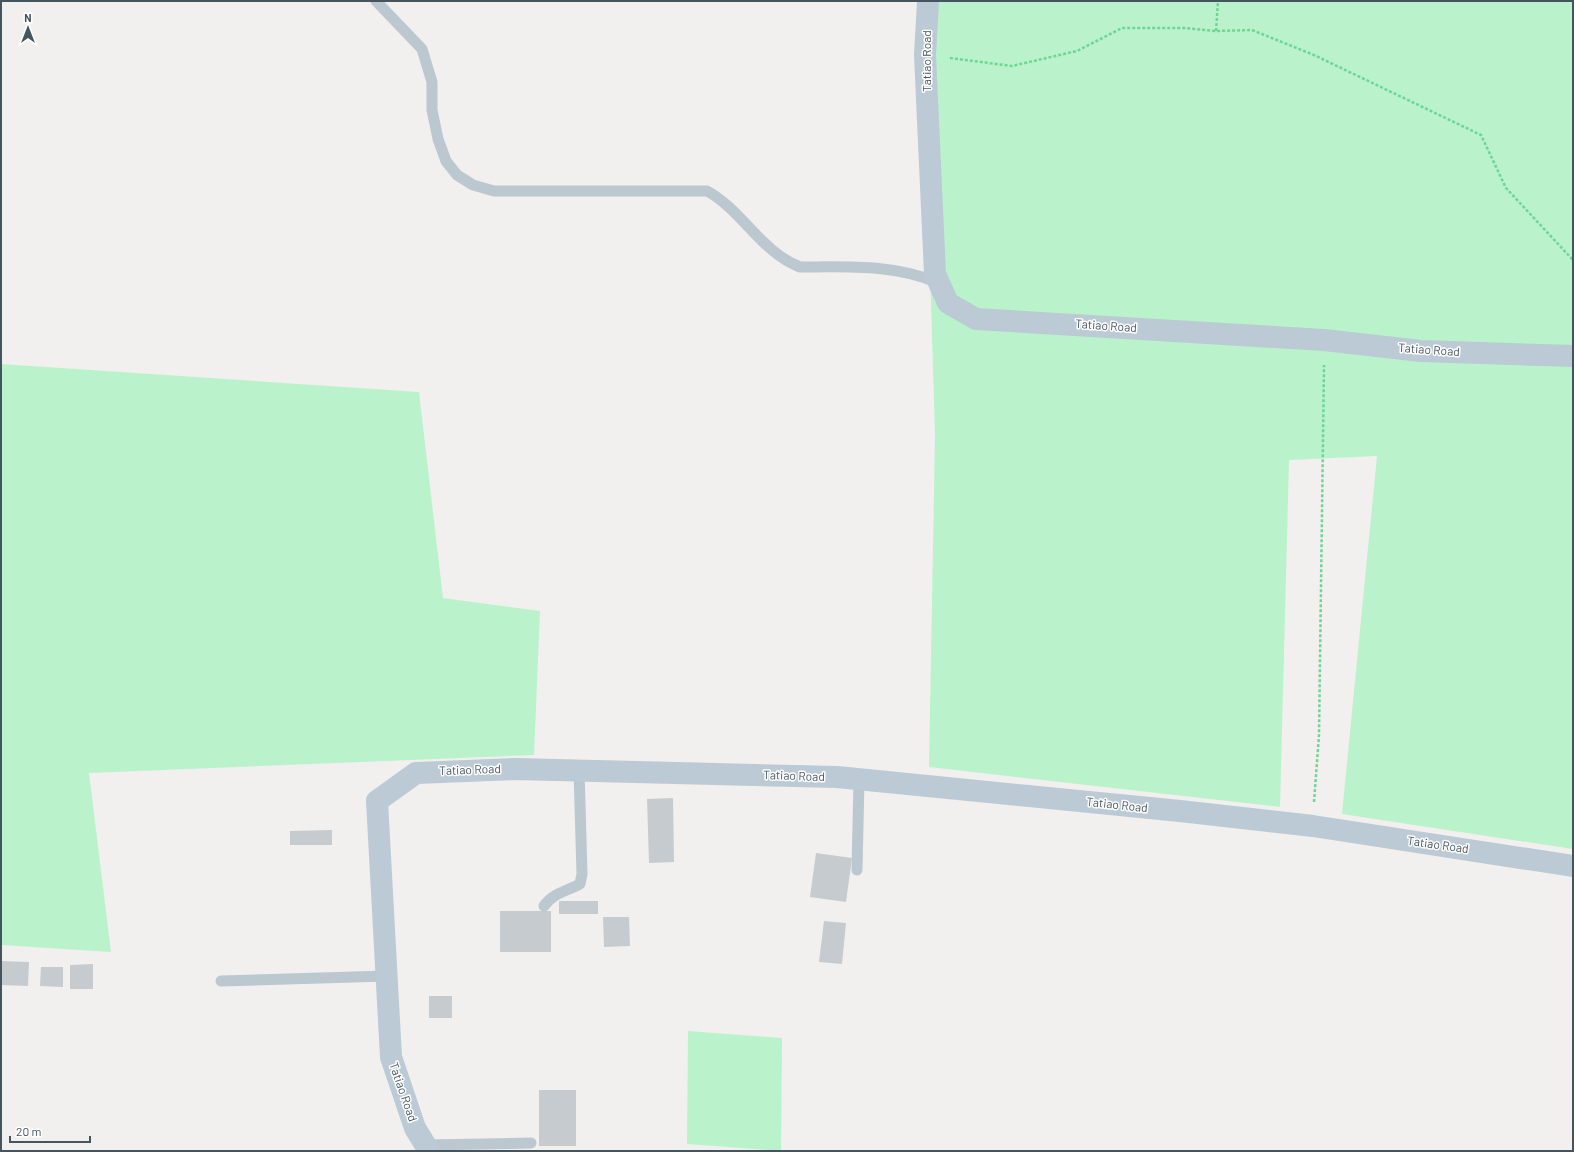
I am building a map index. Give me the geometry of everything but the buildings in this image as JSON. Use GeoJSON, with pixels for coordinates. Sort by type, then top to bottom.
{"type":"FeatureCollection","features":[{"type":"Feature","properties":{"kind":"street","name":"Tatiao Road"},"geometry":{"type":"LineString","coordinates":[[928,1],[926,54],[934,274],[948,303],[976,319],[1324,340],[1421,352],[1573,356]]}},
{"type":"Feature","properties":{"kind":"street","name":"Tatiao Road"},"geometry":{"type":"LineString","coordinates":[[427,1148],[415,1128],[391,1057],[377,801],[416,773],[516,769],[837,778],[1180,811],[1313,826],[1573,866]]}},
{"type":"Feature","properties":{"kind":"lane"},"geometry":{"type":"LineString","coordinates":[[376,1],[422,49],[432,82],[432,110],[438,139],[446,161],[458,175],[473,184],[494,191],[707,191],[718,197],[786,262],[800,267],[893,270],[920,275],[939,284]]}},
{"type":"Feature","properties":{"kind":"lane"},"geometry":{"type":"LineString","coordinates":[[544,906],[550,898],[557,893],[568,890],[580,884],[582,874],[579,770]]}},
{"type":"Feature","properties":{"kind":"lane"},"geometry":{"type":"LineString","coordinates":[[857,870],[859,780]]}},
{"type":"Feature","properties":{"kind":"lane"},"geometry":{"type":"LineString","coordinates":[[221,981],[387,976]]}},
{"type":"Feature","properties":{"kind":"lane"},"geometry":{"type":"LineString","coordinates":[[427,1148],[531,1143]]}},
{"type":"Feature","properties":{"kind":"path"},"geometry":{"type":"LineString","coordinates":[[1216,31],[1218,1]]}},
{"type":"Feature","properties":{"kind":"path"},"geometry":{"type":"LineString","coordinates":[[926,54],[1012,66],[1077,51],[1122,28],[1184,28],[1216,31],[1252,30],[1314,55],[1481,135],[1506,188],[1573,260]]}},
{"type":"Feature","properties":{"kind":"path"},"geometry":{"type":"LineString","coordinates":[[1313,826],[1319,735],[1324,340]]}},
{"type":"Feature","properties":{"kind":"green space"},"geometry":{"type":"Polygon","coordinates":[[[922,1],[1573,1],[1573,849],[1342,814],[1377,456],[1289,460],[1280,807],[929,767],[935,435],[922,1]]]}},
{"type":"Feature","properties":{"kind":"green space"},"geometry":{"type":"Polygon","coordinates":[[[1,364],[419,392],[443,598],[540,611],[534,755],[89,773],[111,952],[1,945],[1,364]]]}},
{"type":"Feature","properties":{"kind":"green space"},"geometry":{"type":"Polygon","coordinates":[[[688,1031],[782,1038],[781,1151],[687,1144],[688,1031]]]}}]}
